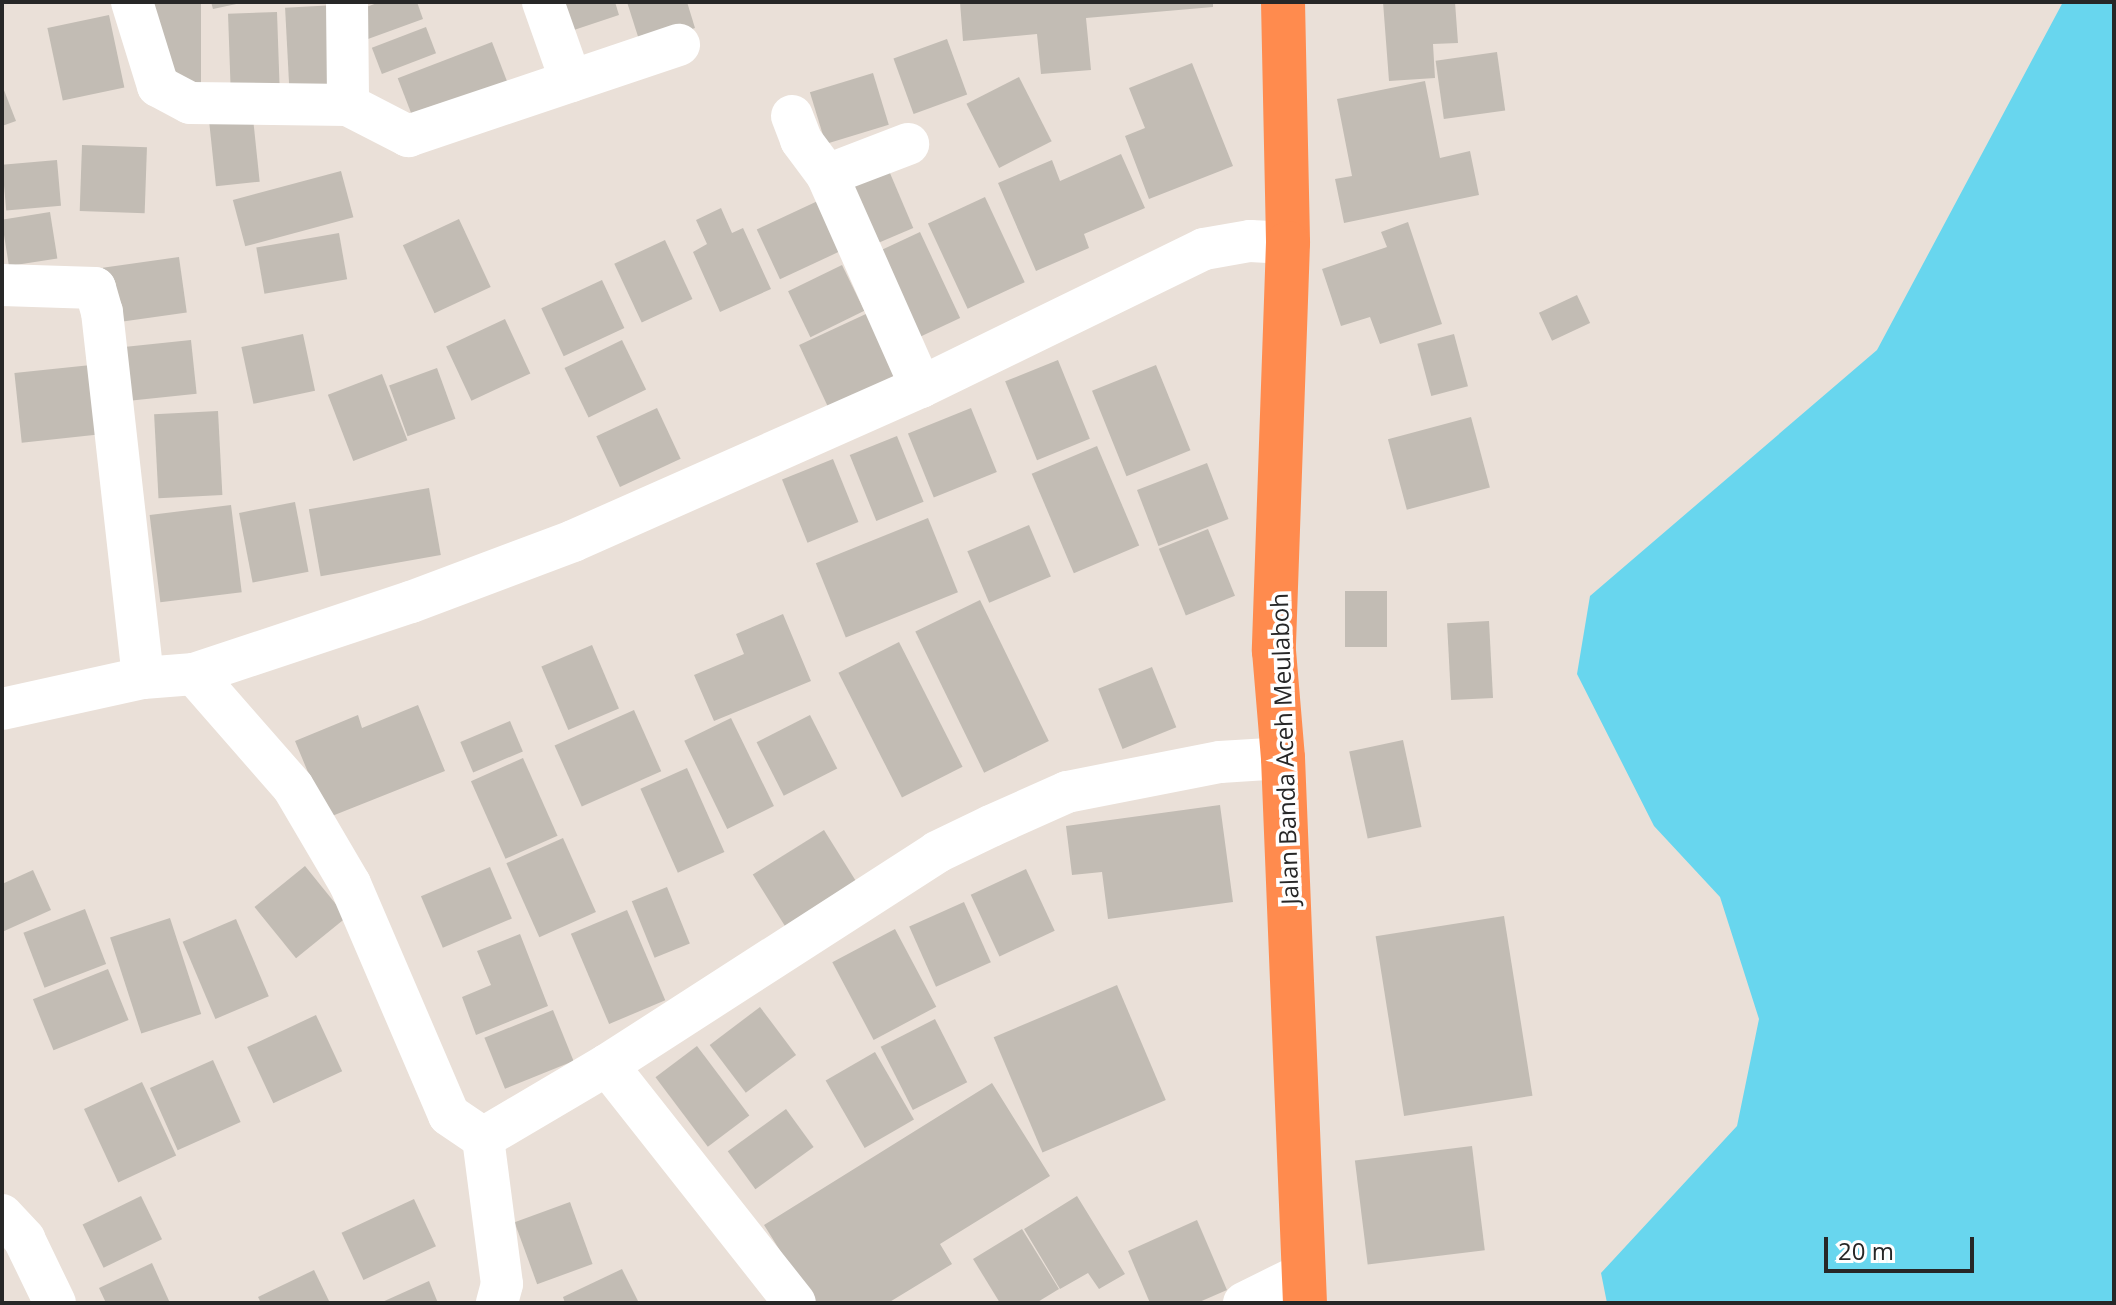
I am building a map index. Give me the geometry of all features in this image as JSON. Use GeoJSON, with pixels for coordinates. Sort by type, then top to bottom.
{"type":"FeatureCollection","features":[{"type":"Feature","properties":{"kind":"highway","name":"Jalan Banda Aceh Meulaboh"},"geometry":{"type":"LineString","coordinates":[[1283,2],[1288,243],[1274,651],[1283,758],[1302,1167],[1303,1289]]}},
{"type":"Feature","properties":{"kind":"street"},"geometry":{"type":"LineString","coordinates":[[132,2],[158,86],[190,103],[348,105],[408,136],[679,45]]}},
{"type":"Feature","properties":{"kind":"street"},"geometry":{"type":"LineString","coordinates":[[347,2],[348,105]]}},
{"type":"Feature","properties":{"kind":"street"},"geometry":{"type":"LineString","coordinates":[[543,2],[571,81]]}},
{"type":"Feature","properties":{"kind":"street"},"geometry":{"type":"LineString","coordinates":[[792,116],[801,140],[827,175],[921,387]]}},
{"type":"Feature","properties":{"kind":"street"},"geometry":{"type":"LineString","coordinates":[[827,175],[908,144]]}},
{"type":"Feature","properties":{"kind":"street"},"geometry":{"type":"LineString","coordinates":[[2,709],[143,678],[194,674],[411,602],[573,541],[921,387],[1204,249],[1250,241],[1288,243]]}},
{"type":"Feature","properties":{"kind":"street"},"geometry":{"type":"LineString","coordinates":[[2,285],[95,288],[102,312],[143,678]]}},
{"type":"Feature","properties":{"kind":"street"},"geometry":{"type":"LineString","coordinates":[[194,674],[293,787],[350,884],[449,1115],[483,1138],[502,1284],[497,1303]]}},
{"type":"Feature","properties":{"kind":"street"},"geometry":{"type":"LineString","coordinates":[[483,1138],[607,1065],[937,852],[991,826],[1067,792],[1220,762],[1283,758]]}},
{"type":"Feature","properties":{"kind":"street"},"geometry":{"type":"LineString","coordinates":[[607,1065],[795,1303]]}},
{"type":"Feature","properties":{"kind":"street"},"geometry":{"type":"LineString","coordinates":[[2,1215],[24,1239],[55,1303]]}},
{"type":"Feature","properties":{"kind":"street"},"geometry":{"type":"LineString","coordinates":[[1244,1303],[1303,1289]]}},
{"type":"Feature","properties":{"kind":"water"},"geometry":{"type":"Polygon","coordinates":[[[2063,2],[2114,2],[2114,1303],[1607,1303],[1601,1273],[1737,1126],[1759,1019],[1720,897],[1654,826],[1577,674],[1590,596],[1877,350],[2063,2]]]}},
{"type":"Feature","properties":{"kind":"building"},"geometry":{"type":"Polygon","coordinates":[[[149,2],[201,2],[201,84],[149,84],[149,2]]]}},
{"type":"Feature","properties":{"kind":"building"},"geometry":{"type":"Polygon","coordinates":[[[211,2],[241,2],[241,3],[213,9],[211,2]]]}},
{"type":"Feature","properties":{"kind":"building"},"geometry":{"type":"Polygon","coordinates":[[[380,2],[417,2],[423,19],[368,39],[358,10],[380,2]]]}},
{"type":"Feature","properties":{"kind":"building"},"geometry":{"type":"Polygon","coordinates":[[[557,2],[615,2],[619,15],[568,32],[557,2]]]}},
{"type":"Feature","properties":{"kind":"building"},"geometry":{"type":"Polygon","coordinates":[[[627,2],[687,2],[695,28],[641,46],[627,2]]]}},
{"type":"Feature","properties":{"kind":"building"},"geometry":{"type":"Polygon","coordinates":[[[960,2],[1213,2],[1213,7],[1086,18],[1091,70],[1041,74],[1037,34],[963,41],[960,2]]]}},
{"type":"Feature","properties":{"kind":"building"},"geometry":{"type":"Polygon","coordinates":[[[1383,2],[1455,2],[1458,43],[1433,44],[1435,78],[1389,81],[1383,2]]]}},
{"type":"Feature","properties":{"kind":"building"},"geometry":{"type":"Polygon","coordinates":[[[336,5],[340,86],[289,89],[285,8],[336,5]]]}},
{"type":"Feature","properties":{"kind":"building"},"geometry":{"type":"Polygon","coordinates":[[[277,12],[280,87],[231,89],[228,14],[277,12]]]}},
{"type":"Feature","properties":{"kind":"building"},"geometry":{"type":"Polygon","coordinates":[[[109,15],[124,87],[63,100],[47,28],[109,15]]]}},
{"type":"Feature","properties":{"kind":"building"},"geometry":{"type":"Polygon","coordinates":[[[426,27],[436,53],[382,74],[372,48],[426,27]]]}},
{"type":"Feature","properties":{"kind":"building"},"geometry":{"type":"Polygon","coordinates":[[[947,39],[967,94],[914,114],[893,58],[947,39]]]}},
{"type":"Feature","properties":{"kind":"building"},"geometry":{"type":"Polygon","coordinates":[[[492,42],[507,82],[413,118],[398,78],[492,42]]]}},
{"type":"Feature","properties":{"kind":"building"},"geometry":{"type":"Polygon","coordinates":[[[1497,52],[1505,110],[1444,119],[1436,61],[1497,52]]]}},
{"type":"Feature","properties":{"kind":"building"},"geometry":{"type":"Polygon","coordinates":[[[1192,63],[1233,166],[1149,199],[1125,136],[1145,128],[1129,88],[1192,63]]]}},
{"type":"Feature","properties":{"kind":"building"},"geometry":{"type":"Polygon","coordinates":[[[873,73],[889,125],[826,144],[810,92],[873,73]]]}},
{"type":"Feature","properties":{"kind":"building"},"geometry":{"type":"Polygon","coordinates":[[[1019,77],[1052,141],[999,168],[966,104],[1019,77]]]}},
{"type":"Feature","properties":{"kind":"building"},"geometry":{"type":"Polygon","coordinates":[[[1425,81],[1440,158],[1470,151],[1479,195],[1344,223],[1335,179],[1352,176],[1337,99],[1425,81]]]}},
{"type":"Feature","properties":{"kind":"building"},"geometry":{"type":"Polygon","coordinates":[[[2,85],[16,121],[2,126],[2,85]]]}},
{"type":"Feature","properties":{"kind":"building"},"geometry":{"type":"Polygon","coordinates":[[[253,118],[260,182],[216,186],[209,123],[253,118]]]}},
{"type":"Feature","properties":{"kind":"building"},"geometry":{"type":"Polygon","coordinates":[[[82,145],[147,147],[145,213],[80,211],[82,145]]]}},
{"type":"Feature","properties":{"kind":"building"},"geometry":{"type":"Polygon","coordinates":[[[1121,154],[1145,208],[1084,234],[1089,248],[1036,271],[998,183],[1052,160],[1060,181],[1121,154]]]}},
{"type":"Feature","properties":{"kind":"building"},"geometry":{"type":"Polygon","coordinates":[[[884,159],[913,228],[865,249],[835,180],[884,159]]]}},
{"type":"Feature","properties":{"kind":"building"},"geometry":{"type":"Polygon","coordinates":[[[57,160],[61,206],[6,211],[2,165],[57,160]]]}},
{"type":"Feature","properties":{"kind":"building"},"geometry":{"type":"Polygon","coordinates":[[[341,171],[353,217],[245,246],[233,200],[341,171]]]}},
{"type":"Feature","properties":{"kind":"building"},"geometry":{"type":"Polygon","coordinates":[[[985,197],[1025,282],[968,309],[928,224],[985,197]]]}},
{"type":"Feature","properties":{"kind":"building"},"geometry":{"type":"Polygon","coordinates":[[[822,199],[845,249],[780,279],[757,229],[822,199]]]}},
{"type":"Feature","properties":{"kind":"building"},"geometry":{"type":"Polygon","coordinates":[[[721,208],[732,233],[743,228],[771,289],[720,312],[693,252],[707,244],[696,220],[721,208]]]}},
{"type":"Feature","properties":{"kind":"building"},"geometry":{"type":"Polygon","coordinates":[[[50,212],[57,258],[9,266],[2,220],[50,212]]]}},
{"type":"Feature","properties":{"kind":"building"},"geometry":{"type":"Polygon","coordinates":[[[459,219],[491,287],[435,313],[403,245],[459,219]]]}},
{"type":"Feature","properties":{"kind":"building"},"geometry":{"type":"Polygon","coordinates":[[[1408,222],[1442,324],[1380,344],[1370,317],[1341,326],[1322,269],[1387,247],[1381,232],[1408,222]]]}},
{"type":"Feature","properties":{"kind":"building"},"geometry":{"type":"Polygon","coordinates":[[[920,232],[960,318],[906,343],[866,257],[920,232]]]}},
{"type":"Feature","properties":{"kind":"building"},"geometry":{"type":"Polygon","coordinates":[[[339,233],[347,279],[264,294],[256,248],[339,233]]]}},
{"type":"Feature","properties":{"kind":"building"},"geometry":{"type":"Polygon","coordinates":[[[665,240],[692,299],[642,323],[614,264],[665,240]]]}},
{"type":"Feature","properties":{"kind":"building"},"geometry":{"type":"Polygon","coordinates":[[[179,257],[187,312],[111,323],[103,268],[179,257]]]}},
{"type":"Feature","properties":{"kind":"building"},"geometry":{"type":"Polygon","coordinates":[[[842,265],[864,311],[810,337],[788,291],[842,265]]]}},
{"type":"Feature","properties":{"kind":"building"},"geometry":{"type":"Polygon","coordinates":[[[602,280],[624,328],[564,356],[541,308],[602,280]]]}},
{"type":"Feature","properties":{"kind":"building"},"geometry":{"type":"Polygon","coordinates":[[[1577,295],[1590,323],[1552,341],[1539,313],[1577,295]]]}},
{"type":"Feature","properties":{"kind":"building"},"geometry":{"type":"Polygon","coordinates":[[[868,313],[898,378],[830,410],[799,345],[868,313]]]}},
{"type":"Feature","properties":{"kind":"building"},"geometry":{"type":"Polygon","coordinates":[[[505,319],[530,373],[471,401],[446,346],[505,319]]]}},
{"type":"Feature","properties":{"kind":"building"},"geometry":{"type":"Polygon","coordinates":[[[303,334],[315,391],[253,404],[241,347],[303,334]]]}},
{"type":"Feature","properties":{"kind":"building"},"geometry":{"type":"Polygon","coordinates":[[[1454,334],[1468,386],[1431,396],[1417,344],[1454,334]]]}},
{"type":"Feature","properties":{"kind":"building"},"geometry":{"type":"Polygon","coordinates":[[[191,340],[197,394],[120,402],[114,348],[191,340]]]}},
{"type":"Feature","properties":{"kind":"building"},"geometry":{"type":"Polygon","coordinates":[[[622,340],[646,389],[589,417],[564,368],[622,340]]]}},
{"type":"Feature","properties":{"kind":"building"},"geometry":{"type":"Polygon","coordinates":[[[1058,360],[1090,439],[1037,460],[1005,381],[1058,360]]]}},
{"type":"Feature","properties":{"kind":"building"},"geometry":{"type":"Polygon","coordinates":[[[91,365],[98,435],[22,443],[14,373],[91,365]]]}},
{"type":"Feature","properties":{"kind":"building"},"geometry":{"type":"Polygon","coordinates":[[[1156,365],[1190,450],[1126,476],[1092,391],[1156,365]]]}},
{"type":"Feature","properties":{"kind":"building"},"geometry":{"type":"Polygon","coordinates":[[[437,368],[455,419],[408,436],[389,385],[437,368]]]}},
{"type":"Feature","properties":{"kind":"building"},"geometry":{"type":"Polygon","coordinates":[[[382,374],[407,440],[353,461],[328,395],[382,374]]]}},
{"type":"Feature","properties":{"kind":"building"},"geometry":{"type":"Polygon","coordinates":[[[657,408],[681,459],[620,487],[596,436],[657,408]]]}},
{"type":"Feature","properties":{"kind":"building"},"geometry":{"type":"Polygon","coordinates":[[[971,408],[997,472],[934,497],[908,433],[971,408]]]}},
{"type":"Feature","properties":{"kind":"building"},"geometry":{"type":"Polygon","coordinates":[[[218,411],[222,495],[158,498],[154,414],[218,411]]]}},
{"type":"Feature","properties":{"kind":"building"},"geometry":{"type":"Polygon","coordinates":[[[1471,417],[1490,488],[1407,510],[1388,439],[1471,417]]]}},
{"type":"Feature","properties":{"kind":"building"},"geometry":{"type":"Polygon","coordinates":[[[897,436],[924,502],[876,521],[850,455],[897,436]]]}},
{"type":"Feature","properties":{"kind":"building"},"geometry":{"type":"Polygon","coordinates":[[[1097,446],[1139,545],[1074,573],[1032,474],[1097,446]]]}},
{"type":"Feature","properties":{"kind":"building"},"geometry":{"type":"Polygon","coordinates":[[[833,459],[858,522],[807,543],[782,480],[833,459]]]}},
{"type":"Feature","properties":{"kind":"building"},"geometry":{"type":"Polygon","coordinates":[[[1207,463],[1229,519],[1158,546],[1137,490],[1207,463]]]}},
{"type":"Feature","properties":{"kind":"building"},"geometry":{"type":"Polygon","coordinates":[[[429,488],[441,555],[321,576],[309,509],[429,488]]]}},
{"type":"Feature","properties":{"kind":"building"},"geometry":{"type":"Polygon","coordinates":[[[295,502],[309,572],[253,583],[239,513],[295,502]]]}},
{"type":"Feature","properties":{"kind":"building"},"geometry":{"type":"Polygon","coordinates":[[[231,505],[242,592],[160,602],[150,515],[231,505]]]}},
{"type":"Feature","properties":{"kind":"building"},"geometry":{"type":"Polygon","coordinates":[[[928,518],[958,592],[846,638],[816,563],[928,518]]]}},
{"type":"Feature","properties":{"kind":"building"},"geometry":{"type":"Polygon","coordinates":[[[1029,525],[1051,577],[989,603],[967,551],[1029,525]]]}},
{"type":"Feature","properties":{"kind":"building"},"geometry":{"type":"Polygon","coordinates":[[[1208,529],[1235,596],[1186,616],[1159,549],[1208,529]]]}},
{"type":"Feature","properties":{"kind":"building"},"geometry":{"type":"Polygon","coordinates":[[[1345,591],[1387,591],[1387,647],[1345,647],[1345,591]]]}},
{"type":"Feature","properties":{"kind":"building"},"geometry":{"type":"Polygon","coordinates":[[[980,600],[1049,741],[984,773],[915,632],[980,600]]]}},
{"type":"Feature","properties":{"kind":"building"},"geometry":{"type":"Polygon","coordinates":[[[783,614],[811,681],[714,721],[694,675],[744,654],[736,634],[783,614]]]}},
{"type":"Feature","properties":{"kind":"building"},"geometry":{"type":"Polygon","coordinates":[[[1489,621],[1493,698],[1451,700],[1447,623],[1489,621]]]}},
{"type":"Feature","properties":{"kind":"building"},"geometry":{"type":"Polygon","coordinates":[[[899,642],[963,767],[902,798],[838,673],[899,642]]]}},
{"type":"Feature","properties":{"kind":"building"},"geometry":{"type":"Polygon","coordinates":[[[592,645],[619,709],[568,730],[541,666],[592,645]]]}},
{"type":"Feature","properties":{"kind":"building"},"geometry":{"type":"Polygon","coordinates":[[[1152,667],[1176,727],[1123,749],[1098,689],[1152,667]]]}},
{"type":"Feature","properties":{"kind":"building"},"geometry":{"type":"Polygon","coordinates":[[[418,705],[445,771],[327,818],[295,741],[358,715],[362,728],[418,705]]]}},
{"type":"Feature","properties":{"kind":"building"},"geometry":{"type":"Polygon","coordinates":[[[634,710],[661,771],[582,807],[555,745],[634,710]]]}},
{"type":"Feature","properties":{"kind":"building"},"geometry":{"type":"Polygon","coordinates":[[[810,715],[837,768],[784,796],[757,742],[810,715]]]}},
{"type":"Feature","properties":{"kind":"building"},"geometry":{"type":"Polygon","coordinates":[[[731,718],[774,806],[727,829],[684,741],[731,718]]]}},
{"type":"Feature","properties":{"kind":"building"},"geometry":{"type":"Polygon","coordinates":[[[510,721],[523,751],[473,772],[460,742],[510,721]]]}},
{"type":"Feature","properties":{"kind":"building"},"geometry":{"type":"Polygon","coordinates":[[[1403,740],[1422,827],[1368,838],[1349,751],[1403,740]]]}},
{"type":"Feature","properties":{"kind":"building"},"geometry":{"type":"Polygon","coordinates":[[[523,758],[558,836],[506,859],[471,781],[523,758]]]}},
{"type":"Feature","properties":{"kind":"building"},"geometry":{"type":"Polygon","coordinates":[[[687,768],[724,852],[678,873],[640,789],[687,768]]]}},
{"type":"Feature","properties":{"kind":"building"},"geometry":{"type":"Polygon","coordinates":[[[1220,805],[1233,902],[1108,919],[1102,872],[1072,875],[1066,826],[1220,805]]]}},
{"type":"Feature","properties":{"kind":"building"},"geometry":{"type":"Polygon","coordinates":[[[824,830],[858,884],[787,929],[753,875],[824,830]]]}},
{"type":"Feature","properties":{"kind":"building"},"geometry":{"type":"Polygon","coordinates":[[[563,838],[596,912],[539,937],[506,863],[563,838]]]}},
{"type":"Feature","properties":{"kind":"building"},"geometry":{"type":"Polygon","coordinates":[[[305,866],[347,917],[296,958],[254,907],[305,866]]]}},
{"type":"Feature","properties":{"kind":"building"},"geometry":{"type":"Polygon","coordinates":[[[490,867],[512,919],[443,948],[421,896],[490,867]]]}},
{"type":"Feature","properties":{"kind":"building"},"geometry":{"type":"Polygon","coordinates":[[[1026,869],[1055,931],[999,956],[971,895],[1026,869]]]}},
{"type":"Feature","properties":{"kind":"building"},"geometry":{"type":"Polygon","coordinates":[[[33,870],[51,910],[2,932],[2,884],[33,870]]]}},
{"type":"Feature","properties":{"kind":"building"},"geometry":{"type":"Polygon","coordinates":[[[667,887],[690,944],[655,958],[632,901],[667,887]]]}},
{"type":"Feature","properties":{"kind":"building"},"geometry":{"type":"Polygon","coordinates":[[[964,902],[991,962],[936,987],[909,926],[964,902]]]}},
{"type":"Feature","properties":{"kind":"building"},"geometry":{"type":"Polygon","coordinates":[[[85,909],[106,964],[45,988],[23,933],[85,909]]]}},
{"type":"Feature","properties":{"kind":"building"},"geometry":{"type":"Polygon","coordinates":[[[627,910],[665,1000],[609,1024],[571,934],[627,910]]]}},
{"type":"Feature","properties":{"kind":"building"},"geometry":{"type":"Polygon","coordinates":[[[1504,916],[1532,1096],[1404,1116],[1376,936],[1504,916]]]}},
{"type":"Feature","properties":{"kind":"building"},"geometry":{"type":"Polygon","coordinates":[[[170,918],[201,1014],[141,1034],[110,937],[170,918]]]}},
{"type":"Feature","properties":{"kind":"building"},"geometry":{"type":"Polygon","coordinates":[[[236,919],[269,996],[215,1019],[183,942],[236,919]]]}},
{"type":"Feature","properties":{"kind":"building"},"geometry":{"type":"Polygon","coordinates":[[[895,929],[936,1007],[874,1040],[832,962],[895,929]]]}},
{"type":"Feature","properties":{"kind":"building"},"geometry":{"type":"Polygon","coordinates":[[[520,934],[548,1006],[476,1035],[462,997],[491,985],[477,951],[520,934]]]}},
{"type":"Feature","properties":{"kind":"building"},"geometry":{"type":"Polygon","coordinates":[[[108,969],[129,1020],[54,1050],[33,999],[108,969]]]}},
{"type":"Feature","properties":{"kind":"building"},"geometry":{"type":"Polygon","coordinates":[[[1117,985],[1166,1100],[1042,1152],[994,1037],[1117,985]]]}},
{"type":"Feature","properties":{"kind":"building"},"geometry":{"type":"Polygon","coordinates":[[[760,1007],[796,1055],[746,1093],[710,1045],[760,1007]]]}},
{"type":"Feature","properties":{"kind":"building"},"geometry":{"type":"Polygon","coordinates":[[[553,1010],[574,1061],[505,1089],[484,1038],[553,1010]]]}},
{"type":"Feature","properties":{"kind":"building"},"geometry":{"type":"Polygon","coordinates":[[[316,1015],[342,1071],[273,1103],[247,1047],[316,1015]]]}},
{"type":"Feature","properties":{"kind":"building"},"geometry":{"type":"Polygon","coordinates":[[[935,1019],[967,1082],[913,1110],[881,1047],[935,1019]]]}},
{"type":"Feature","properties":{"kind":"building"},"geometry":{"type":"Polygon","coordinates":[[[697,1046],[749,1115],[708,1147],[655,1077],[697,1046]]]}},
{"type":"Feature","properties":{"kind":"building"},"geometry":{"type":"Polygon","coordinates":[[[875,1052],[914,1120],[865,1148],[826,1080],[875,1052]]]}},
{"type":"Feature","properties":{"kind":"building"},"geometry":{"type":"Polygon","coordinates":[[[213,1060],[241,1122],[178,1150],[150,1088],[213,1060]]]}},
{"type":"Feature","properties":{"kind":"building"},"geometry":{"type":"Polygon","coordinates":[[[142,1082],[176,1155],[118,1182],[84,1109],[142,1082]]]}},
{"type":"Feature","properties":{"kind":"building"},"geometry":{"type":"Polygon","coordinates":[[[992,1083],[1050,1176],[940,1244],[952,1264],[888,1303],[813,1303],[764,1225],[992,1083]]]}},
{"type":"Feature","properties":{"kind":"building"},"geometry":{"type":"Polygon","coordinates":[[[786,1109],[814,1147],[755,1189],[728,1151],[786,1109]]]}},
{"type":"Feature","properties":{"kind":"building"},"geometry":{"type":"Polygon","coordinates":[[[1472,1146],[1485,1250],[1368,1265],[1355,1160],[1472,1146]]]}},
{"type":"Feature","properties":{"kind":"building"},"geometry":{"type":"Polygon","coordinates":[[[141,1196],[162,1239],[104,1268],[83,1224],[141,1196]]]}},
{"type":"Feature","properties":{"kind":"building"},"geometry":{"type":"Polygon","coordinates":[[[1077,1196],[1125,1274],[1099,1289],[1088,1273],[1060,1289],[1024,1229],[1077,1196]]]}},
{"type":"Feature","properties":{"kind":"building"},"geometry":{"type":"Polygon","coordinates":[[[414,1199],[436,1246],[363,1280],[341,1233],[414,1199]]]}},
{"type":"Feature","properties":{"kind":"building"},"geometry":{"type":"Polygon","coordinates":[[[570,1202],[593,1264],[537,1284],[515,1222],[570,1202]]]}},
{"type":"Feature","properties":{"kind":"building"},"geometry":{"type":"Polygon","coordinates":[[[1197,1220],[1227,1290],[1197,1303],[1150,1303],[1128,1251],[1197,1220]]]}},
{"type":"Feature","properties":{"kind":"building"},"geometry":{"type":"Polygon","coordinates":[[[1022,1229],[1059,1289],[1036,1303],[1000,1303],[973,1259],[1022,1229]]]}},
{"type":"Feature","properties":{"kind":"building"},"geometry":{"type":"Polygon","coordinates":[[[152,1263],[170,1303],[106,1303],[99,1288],[152,1263]]]}},
{"type":"Feature","properties":{"kind":"building"},"geometry":{"type":"Polygon","coordinates":[[[622,1269],[639,1303],[565,1303],[563,1297],[622,1269]]]}},
{"type":"Feature","properties":{"kind":"building"},"geometry":{"type":"Polygon","coordinates":[[[314,1270],[330,1303],[261,1303],[258,1297],[314,1270]]]}},
{"type":"Feature","properties":{"kind":"building"},"geometry":{"type":"Polygon","coordinates":[[[429,1281],[438,1303],[380,1303],[429,1281]]]}}]}
